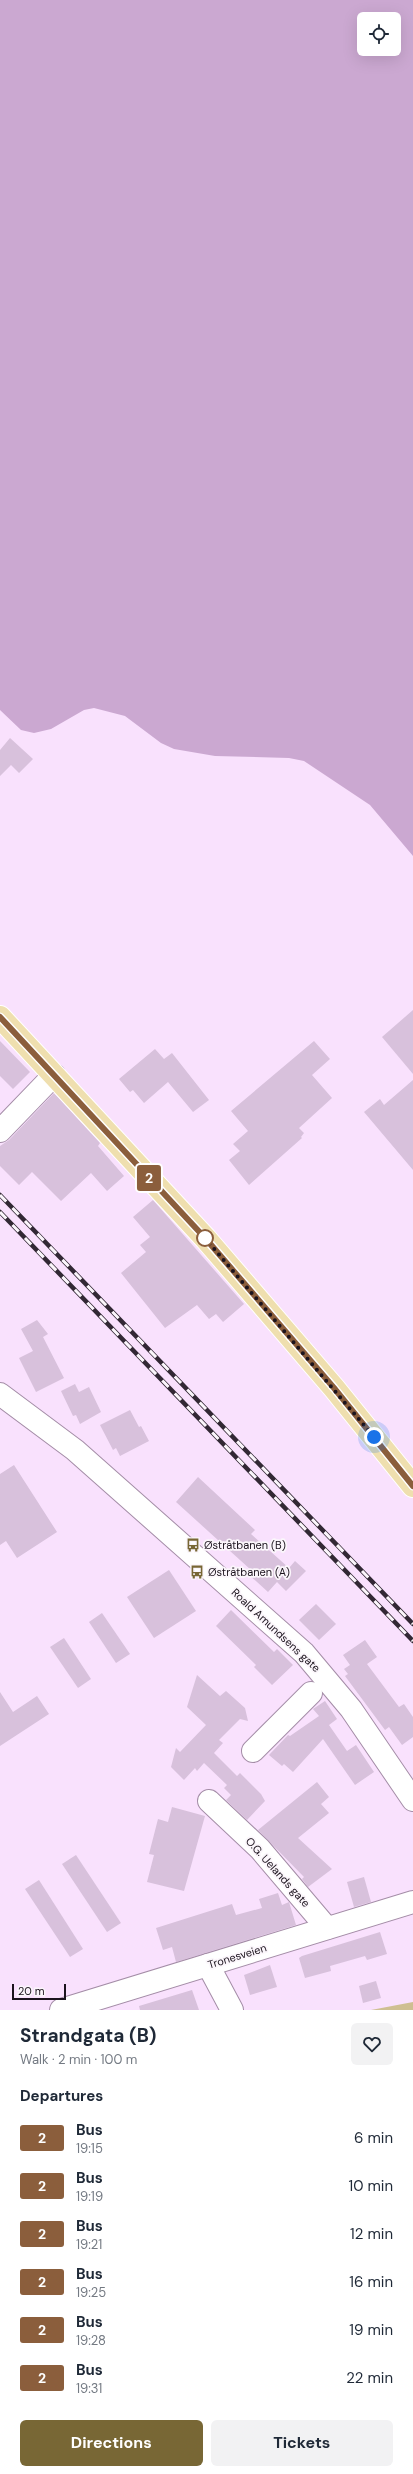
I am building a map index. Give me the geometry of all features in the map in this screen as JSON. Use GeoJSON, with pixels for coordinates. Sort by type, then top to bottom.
{"type":"FeatureCollection","features":[{"type":"Feature","properties":{"kind":"main road"},"geometry":{"type":"LineString","coordinates":[[0,1017],[206,1239],[334,1388],[413,1486]]}},
{"type":"Feature","properties":{"kind":"street"},"geometry":{"type":"LineString","coordinates":[[0,1131],[54,1075]]}},
{"type":"Feature","properties":{"kind":"street","name":"Roald Amundsens gate"},"geometry":{"type":"LineString","coordinates":[[0,1394],[75,1450],[304,1653],[350,1709],[413,1800]]}},
{"type":"Feature","properties":{"kind":"street"},"geometry":{"type":"LineString","coordinates":[[253,1751],[311,1693]]}},
{"type":"Feature","properties":{"kind":"street","name":"O.G. Uelands gate"},"geometry":{"type":"LineString","coordinates":[[209,1801],[260,1849],[327,1928]]}},
{"type":"Feature","properties":{"kind":"street","name":"Tronesveien"},"geometry":{"type":"LineString","coordinates":[[61,2010],[413,1902]]}},
{"type":"Feature","properties":{"kind":"street"},"geometry":{"type":"LineString","coordinates":[[208,1965],[232,2010]]}},
{"type":"Feature","properties":{"kind":"shaded area"},"geometry":{"type":"Polygon","coordinates":[[[0,0],[413,0],[413,856],[370,805],[304,761],[289,758],[215,756],[174,749],[161,743],[125,716],[94,708],[84,710],[51,729],[34,733],[21,730],[0,710],[0,0]]]}},
{"type":"Feature","properties":{"kind":"shaded area"},"geometry":{"type":"Polygon","coordinates":[[[413,2002],[413,2010],[371,2010],[413,2002]]]}},
{"type":"Feature","properties":{"kind":"building"},"geometry":{"type":"Polygon","coordinates":[[[10,738],[33,759],[19,773],[11,765],[0,776],[0,750],[10,738]]]}},
{"type":"Feature","properties":{"kind":"building"},"geometry":{"type":"Polygon","coordinates":[[[413,1010],[413,1074],[382,1037],[413,1010]]]}},
{"type":"Feature","properties":{"kind":"building"},"geometry":{"type":"Polygon","coordinates":[[[0,1041],[30,1072],[13,1089],[0,1076],[0,1041]]]}},
{"type":"Feature","properties":{"kind":"building"},"geometry":{"type":"Polygon","coordinates":[[[314,1041],[330,1059],[312,1075],[332,1098],[299,1128],[304,1133],[301,1137],[302,1138],[249,1185],[229,1160],[240,1151],[233,1144],[248,1131],[231,1111],[314,1041]]]}},
{"type":"Feature","properties":{"kind":"building"},"geometry":{"type":"Polygon","coordinates":[[[155,1049],[164,1059],[172,1053],[209,1100],[193,1112],[168,1082],[144,1103],[133,1090],[130,1092],[119,1079],[155,1049]]]}},
{"type":"Feature","properties":{"kind":"building"},"geometry":{"type":"Polygon","coordinates":[[[413,1080],[413,1170],[364,1112],[380,1099],[384,1105],[413,1080]]]}},
{"type":"Feature","properties":{"kind":"building"},"geometry":{"type":"Polygon","coordinates":[[[54,1093],[100,1143],[98,1146],[124,1176],[107,1191],[91,1173],[61,1201],[32,1172],[19,1185],[0,1166],[0,1146],[9,1140],[54,1093]]]}},
{"type":"Feature","properties":{"kind":"building"},"geometry":{"type":"Polygon","coordinates":[[[153,1200],[244,1304],[223,1322],[216,1314],[209,1319],[197,1305],[165,1328],[121,1273],[146,1252],[140,1245],[150,1237],[133,1217],[153,1200]]]}},
{"type":"Feature","properties":{"kind":"building"},"geometry":{"type":"Polygon","coordinates":[[[37,1320],[48,1334],[43,1337],[64,1378],[36,1392],[19,1358],[33,1351],[21,1329],[37,1320]]]}},
{"type":"Feature","properties":{"kind":"building"},"geometry":{"type":"Polygon","coordinates":[[[75,1384],[79,1392],[89,1387],[101,1412],[80,1424],[76,1415],[73,1416],[61,1391],[75,1384]]]}},
{"type":"Feature","properties":{"kind":"building"},"geometry":{"type":"Polygon","coordinates":[[[130,1410],[139,1427],[141,1426],[149,1441],[120,1456],[116,1448],[113,1450],[100,1425],[130,1410]]]}},
{"type":"Feature","properties":{"kind":"building"},"geometry":{"type":"Polygon","coordinates":[[[14,1465],[57,1532],[17,1558],[6,1541],[0,1545],[0,1474],[14,1465]]]}},
{"type":"Feature","properties":{"kind":"building"},"geometry":{"type":"Polygon","coordinates":[[[198,1477],[255,1530],[251,1534],[289,1568],[295,1561],[306,1571],[286,1591],[277,1582],[268,1592],[247,1573],[251,1570],[176,1502],[198,1477]]]}},
{"type":"Feature","properties":{"kind":"building"},"geometry":{"type":"Polygon","coordinates":[[[169,1570],[196,1611],[154,1638],[127,1597],[169,1570]]]}},
{"type":"Feature","properties":{"kind":"building"},"geometry":{"type":"Polygon","coordinates":[[[316,1604],[336,1624],[319,1640],[299,1620],[316,1604]]]}},
{"type":"Feature","properties":{"kind":"building"},"geometry":{"type":"Polygon","coordinates":[[[231,1610],[274,1652],[277,1649],[293,1665],[272,1685],[254,1667],[256,1665],[216,1626],[231,1610]]]}},
{"type":"Feature","properties":{"kind":"building"},"geometry":{"type":"Polygon","coordinates":[[[102,1613],[130,1654],[116,1663],[89,1622],[102,1613]]]}},
{"type":"Feature","properties":{"kind":"building"},"geometry":{"type":"Polygon","coordinates":[[[64,1638],[91,1679],[78,1688],[50,1647],[64,1638]]]}},
{"type":"Feature","properties":{"kind":"building"},"geometry":{"type":"Polygon","coordinates":[[[365,1640],[377,1657],[367,1664],[399,1707],[404,1704],[413,1717],[413,1737],[402,1745],[389,1727],[385,1730],[345,1676],[348,1674],[344,1669],[350,1665],[343,1655],[365,1640]]]}},
{"type":"Feature","properties":{"kind":"building"},"geometry":{"type":"Polygon","coordinates":[[[197,1675],[220,1696],[226,1691],[245,1708],[248,1721],[240,1719],[219,1740],[223,1743],[214,1753],[237,1776],[240,1773],[261,1794],[265,1801],[247,1820],[226,1800],[231,1795],[224,1788],[227,1785],[204,1763],[197,1771],[195,1768],[184,1780],[171,1767],[176,1748],[180,1752],[206,1725],[187,1707],[197,1675]]]}},
{"type":"Feature","properties":{"kind":"building"},"geometry":{"type":"Polygon","coordinates":[[[0,1692],[13,1712],[37,1696],[49,1714],[0,1746],[0,1692]]]}},
{"type":"Feature","properties":{"kind":"building"},"geometry":{"type":"Polygon","coordinates":[[[325,1701],[337,1719],[329,1725],[347,1751],[356,1745],[374,1772],[355,1785],[323,1739],[293,1772],[284,1764],[282,1766],[269,1755],[288,1735],[290,1736],[319,1716],[313,1709],[325,1701]]]}},
{"type":"Feature","properties":{"kind":"building"},"geometry":{"type":"Polygon","coordinates":[[[317,1782],[329,1797],[321,1804],[329,1813],[298,1838],[332,1869],[308,1887],[302,1879],[304,1877],[258,1830],[317,1782]]]}},
{"type":"Feature","properties":{"kind":"building"},"geometry":{"type":"Polygon","coordinates":[[[172,1807],[205,1816],[184,1891],[147,1882],[154,1855],[149,1854],[158,1819],[168,1822],[172,1807]]]}},
{"type":"Feature","properties":{"kind":"building"},"geometry":{"type":"Polygon","coordinates":[[[76,1855],[121,1923],[107,1932],[62,1864],[76,1855]]]}},
{"type":"Feature","properties":{"kind":"building"},"geometry":{"type":"Polygon","coordinates":[[[364,1877],[371,1902],[354,1907],[347,1882],[364,1877]]]}},
{"type":"Feature","properties":{"kind":"building"},"geometry":{"type":"Polygon","coordinates":[[[39,1880],[83,1949],[70,1957],[25,1889],[39,1880]]]}},
{"type":"Feature","properties":{"kind":"building"},"geometry":{"type":"Polygon","coordinates":[[[278,1893],[282,1905],[289,1902],[296,1925],[176,1962],[172,1947],[163,1950],[156,1928],[232,1904],[236,1915],[262,1908],[259,1899],[278,1893]]]}},
{"type":"Feature","properties":{"kind":"building"},"geometry":{"type":"Polygon","coordinates":[[[380,1932],[387,1954],[367,1960],[365,1956],[330,1966],[331,1971],[305,1978],[299,1958],[302,1956],[380,1932]]]}},
{"type":"Feature","properties":{"kind":"building"},"geometry":{"type":"Polygon","coordinates":[[[270,1965],[277,1987],[250,1995],[244,1975],[270,1965]]]}},
{"type":"Feature","properties":{"kind":"building"},"geometry":{"type":"Polygon","coordinates":[[[376,1981],[381,1998],[363,2003],[359,1986],[376,1981]]]}},
{"type":"Feature","properties":{"kind":"building"},"geometry":{"type":"Polygon","coordinates":[[[192,1990],[199,2010],[140,2010],[139,2006],[192,1990]]]}},
{"type":"Feature","properties":{"kind":"railway"},"geometry":{"type":"LineString","coordinates":[[0,1195],[413,1624]]}},
{"type":"Feature","properties":{"kind":"railway"},"geometry":{"type":"LineString","coordinates":[[0,1212],[413,1641]]}},
{"type":"Feature","properties":{"kind":"bus line","name":"2"},"geometry":{"type":"LineString","coordinates":[[0,1017],[206,1239],[334,1388],[413,1486]]}},
{"type":"Feature","properties":{"kind":"place","name":"Østråtbanen (B)"},"geometry":{"type":"Point","coordinates":[193,1545]}},
{"type":"Feature","properties":{"kind":"place","name":"Østråtbanen (A)"},"geometry":{"type":"Point","coordinates":[197,1572]}},
{"type":"Feature","properties":{"kind":"route"},"geometry":{"type":"LineString","coordinates":[[205,1238],[334,1388],[374,1437]]}}]}
